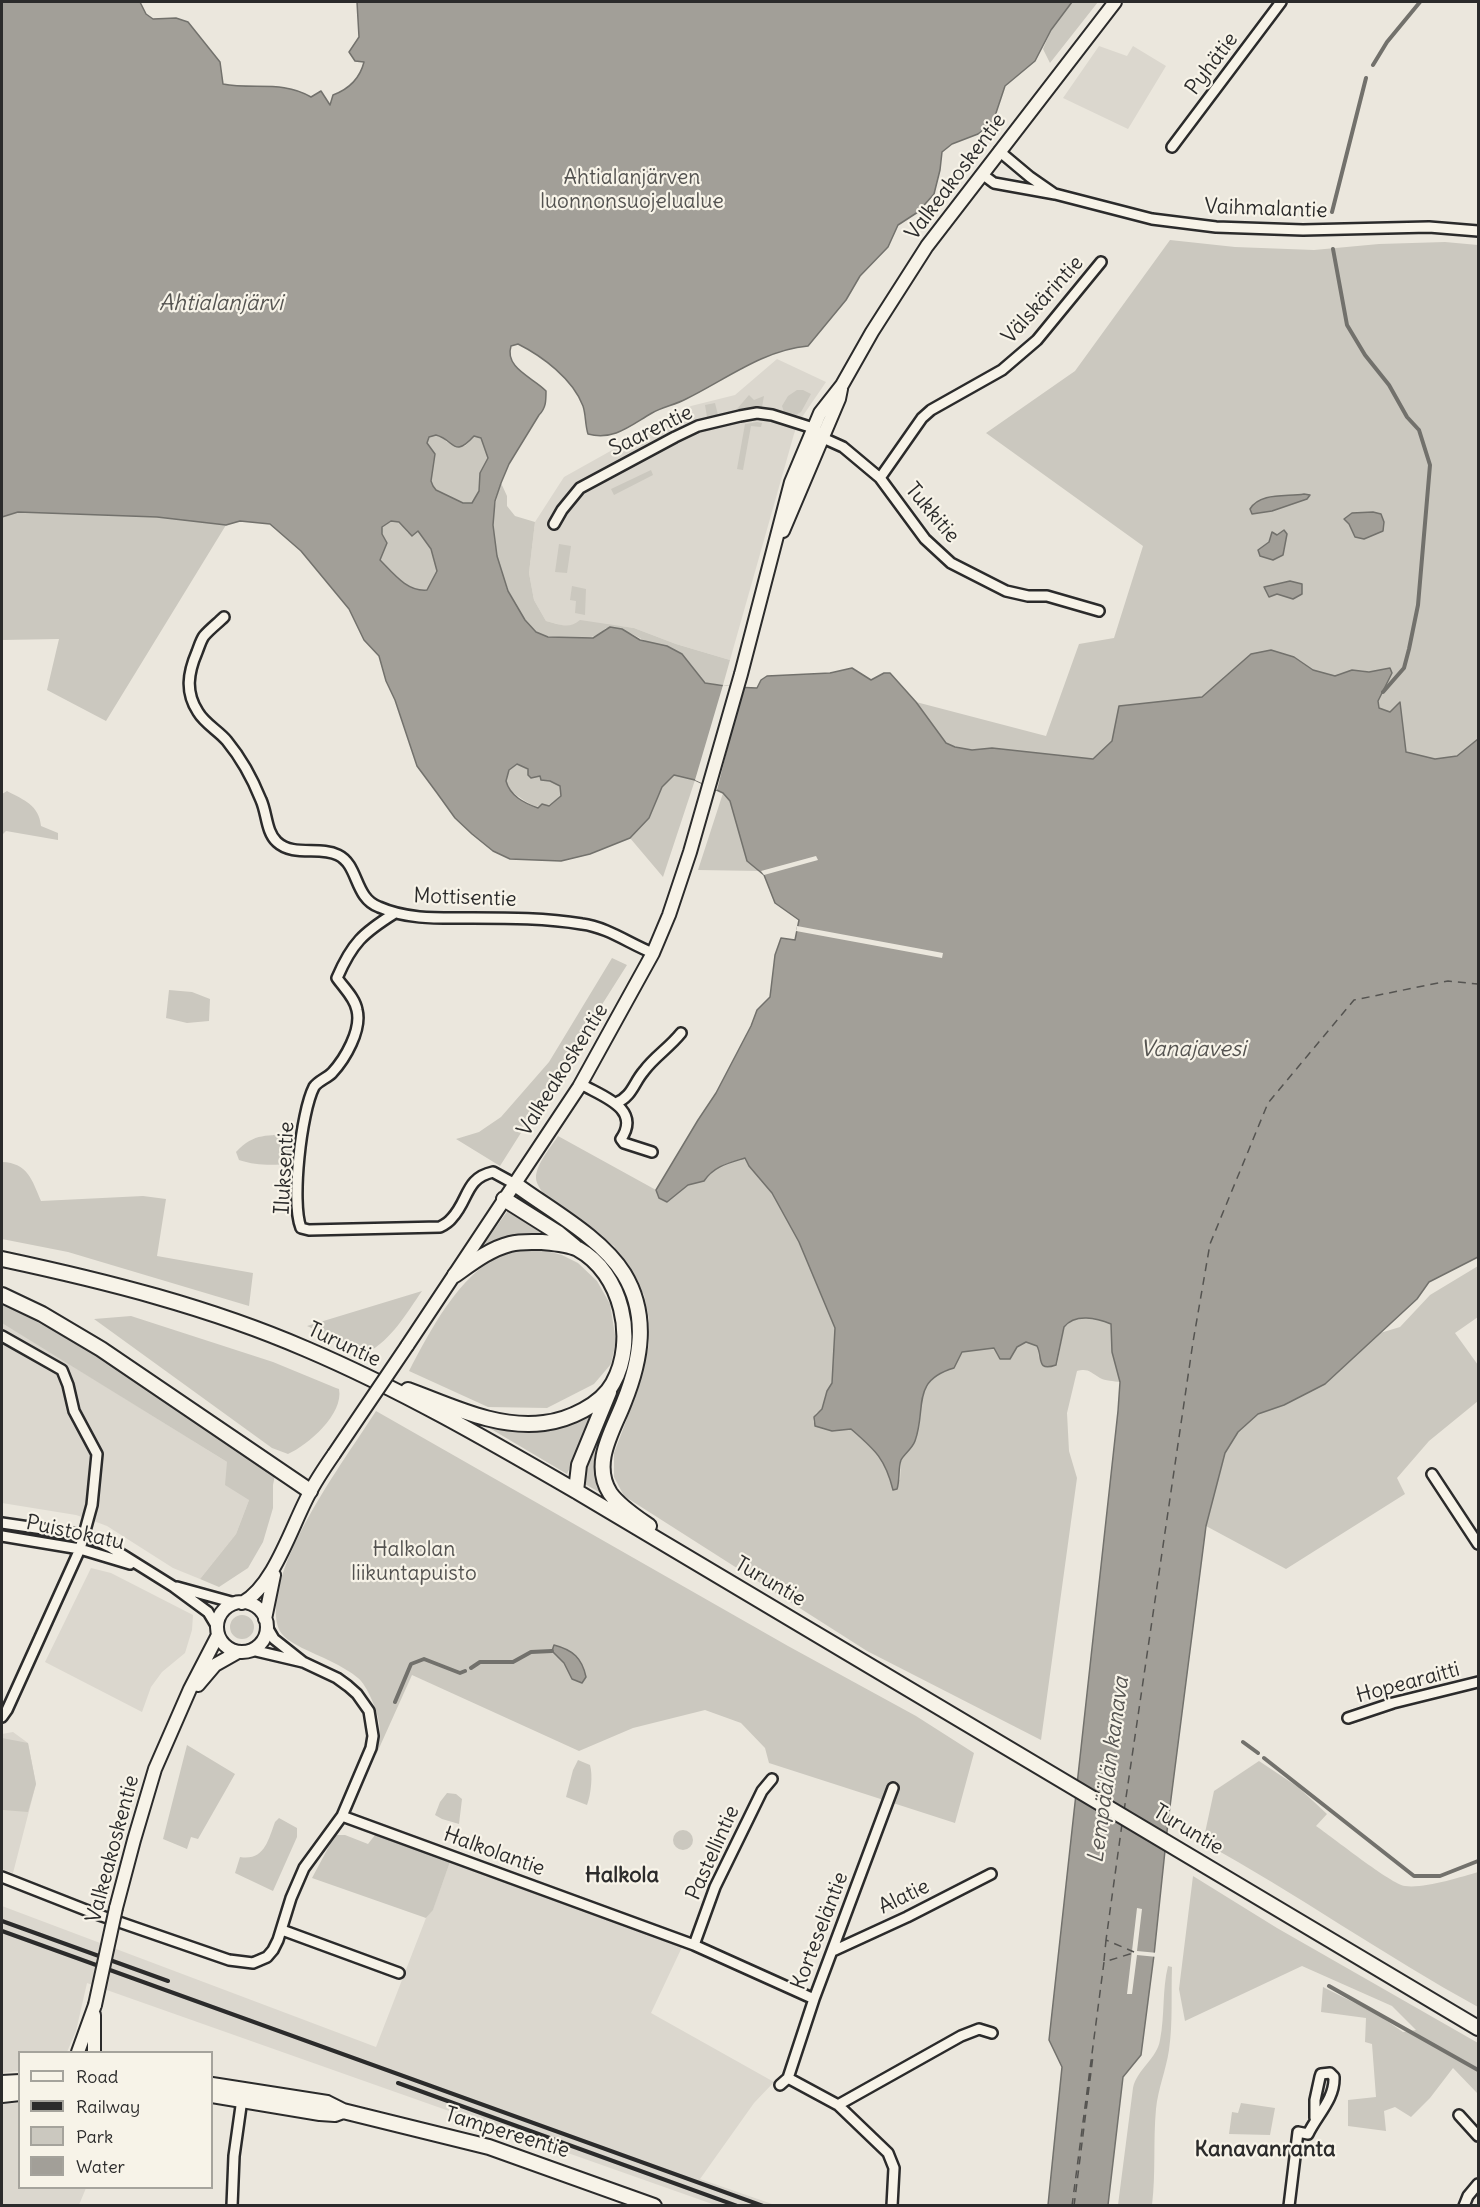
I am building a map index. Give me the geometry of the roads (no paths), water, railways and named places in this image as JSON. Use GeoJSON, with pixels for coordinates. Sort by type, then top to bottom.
{"type":"FeatureCollection","features":[{"type":"Feature","properties":{"kind":"main road"},"geometry":{"type":"LineString","coordinates":[[515,1184],[588,1237],[614,1261],[631,1288],[640,1312],[640,1339],[636,1366],[603,1456],[603,1472],[611,1494],[638,1518],[721,1578]]}},
{"type":"Feature","properties":{"kind":"main road"},"geometry":{"type":"LineString","coordinates":[[504,1200],[558,1233],[591,1260],[604,1273],[615,1290],[620,1304],[625,1329],[618,1372],[579,1465],[576,1491]]}},
{"type":"Feature","properties":{"kind":"main road"},"geometry":{"type":"LineString","coordinates":[[455,1275],[491,1252],[518,1242],[550,1243],[577,1249]]}},
{"type":"Feature","properties":{"kind":"main road","name":"Turuntie"},"geometry":{"type":"LineString","coordinates":[[2,1259],[99,1282],[217,1315],[304,1348],[495,1444],[1479,2028]]}},
{"type":"Feature","properties":{"kind":"main road"},"geometry":{"type":"LineString","coordinates":[[2,1295],[42,1314],[101,1349],[310,1491]]}},
{"type":"Feature","properties":{"kind":"main road"},"geometry":{"type":"LineString","coordinates":[[347,1368],[488,1420],[508,1423],[546,1423],[567,1418],[586,1409],[612,1384]]}},
{"type":"Feature","properties":{"kind":"main road"},"geometry":{"type":"LineString","coordinates":[[2,2083],[18,2082]]}},
{"type":"Feature","properties":{"kind":"main road","name":"Tampereentie"},"geometry":{"type":"LineString","coordinates":[[213,2085],[327,2103],[343,2111],[489,2147],[654,2205]]}},
{"type":"Feature","properties":{"kind":"main road"},"geometry":{"type":"LineString","coordinates":[[2,2095],[18,2093]]}},
{"type":"Feature","properties":{"kind":"main road","name":"Tampereentie"},"geometry":{"type":"LineString","coordinates":[[213,2095],[320,2113],[335,2114],[343,2111]]}},
{"type":"Feature","properties":{"kind":"street","name":"Valkeakoskentie"},"geometry":{"type":"LineString","coordinates":[[239,1603],[260,1589],[278,1559],[310,1491],[581,1084],[653,953],[669,915],[705,800],[741,674],[791,482],[818,433],[820,413],[842,385],[894,295],[927,246],[1115,2]]}},
{"type":"Feature","properties":{"kind":"street","name":"Pyhätie"},"geometry":{"type":"LineString","coordinates":[[1172,147],[1281,2]]}},
{"type":"Feature","properties":{"kind":"street","name":"Vaihmalantie"},"geometry":{"type":"LineString","coordinates":[[999,151],[1055,194]]}},
{"type":"Feature","properties":{"kind":"street","name":"Vaihmalantie"},"geometry":{"type":"LineString","coordinates":[[982,174],[994,183],[1055,194],[1152,219],[1216,228],[1303,230],[1429,227],[1479,231]]}},
{"type":"Feature","properties":{"kind":"street","name":"Välskärintie"},"geometry":{"type":"LineString","coordinates":[[880,478],[922,418],[931,410],[1002,370],[1037,340],[1101,262]]}},
{"type":"Feature","properties":{"kind":"street","name":"Saarentie"},"geometry":{"type":"LineString","coordinates":[[554,524],[580,488],[698,426],[757,413],[788,419],[818,433]]}},
{"type":"Feature","properties":{"kind":"street","name":"Tukkitie"},"geometry":{"type":"LineString","coordinates":[[818,433],[843,447],[880,478],[926,538],[951,563],[1006,591],[1028,596],[1047,596],[1100,611]]}},
{"type":"Feature","properties":{"kind":"street","name":"Mottisentie"},"geometry":{"type":"LineString","coordinates":[[224,617],[204,636],[191,664],[188,678],[189,693],[199,714],[227,741],[251,779],[262,801],[275,841],[295,849],[336,854],[343,858],[357,879],[361,893],[375,906],[395,913],[424,917],[528,918],[584,924],[596,927],[653,953]]}},
{"type":"Feature","properties":{"kind":"street","name":"Iluksentie"},"geometry":{"type":"LineString","coordinates":[[395,913],[370,928],[359,939],[337,978],[354,1001],[358,1020],[354,1036],[346,1052],[332,1073],[316,1084],[307,1103],[299,1172],[297,1218],[301,1228],[309,1230],[440,1227],[452,1219],[475,1180],[484,1174],[494,1172],[515,1184]]}},
{"type":"Feature","properties":{"kind":"street"},"geometry":{"type":"LineString","coordinates":[[616,1102],[630,1094],[642,1072],[670,1047],[681,1033]]}},
{"type":"Feature","properties":{"kind":"street"},"geometry":{"type":"LineString","coordinates":[[581,1084],[616,1102],[624,1112],[626,1127],[621,1139],[624,1143],[652,1152]]}},
{"type":"Feature","properties":{"kind":"street"},"geometry":{"type":"LineString","coordinates":[[2,1336],[62,1370],[74,1412],[97,1454],[92,1505],[80,1549],[12,1701],[2,1717]]}},
{"type":"Feature","properties":{"kind":"street"},"geometry":{"type":"LineString","coordinates":[[1432,1474],[1479,1544]]}},
{"type":"Feature","properties":{"kind":"street","name":"Puistokatu"},"geometry":{"type":"LineString","coordinates":[[2,1523],[84,1535],[110,1546],[208,1612],[218,1631]]}},
{"type":"Feature","properties":{"kind":"street","name":"Puistokatu"},"geometry":{"type":"LineString","coordinates":[[2,1536],[80,1549],[140,1567]]}},
{"type":"Feature","properties":{"kind":"street","name":"Valkeakoskentie"},"geometry":{"type":"LineString","coordinates":[[266,1623],[278,1559]]}},
{"type":"Feature","properties":{"kind":"street","name":"Puistokatu"},"geometry":{"type":"LineString","coordinates":[[174,1587],[239,1603]]}},
{"type":"Feature","properties":{"kind":"street"},"geometry":{"type":"LineString","coordinates":[[2,1877],[229,1960],[247,1963],[261,1961],[267,1957],[273,1950],[282,1930],[291,1898],[304,1868],[342,1816],[371,1748],[372,1722],[365,1704],[337,1678],[303,1662],[252,1650],[238,1652],[226,1646],[218,1631],[222,1612],[239,1603],[255,1606],[274,1639],[303,1662]]}},
{"type":"Feature","properties":{"kind":"street"},"geometry":{"type":"LineString","coordinates":[[252,1650],[262,1642],[266,1623]]}},
{"type":"Feature","properties":{"kind":"street","name":"Valkeakoskentie"},"geometry":{"type":"LineString","coordinates":[[78,2051],[94,2005],[116,1908],[150,1784],[167,1738],[218,1631]]}},
{"type":"Feature","properties":{"kind":"street","name":"Valkeakoskentie"},"geometry":{"type":"LineString","coordinates":[[182,1708],[215,1665],[238,1652]]}},
{"type":"Feature","properties":{"kind":"street","name":"Hopearaitti"},"geometry":{"type":"LineString","coordinates":[[1348,1718],[1393,1703],[1479,1682]]}},
{"type":"Feature","properties":{"kind":"street","name":"Pastellintie"},"geometry":{"type":"LineString","coordinates":[[694,1945],[715,1887],[762,1791],[772,1779]]}},
{"type":"Feature","properties":{"kind":"street","name":"Korteseläntie"},"geometry":{"type":"LineString","coordinates":[[788,2078],[814,1999],[893,1788]]}},
{"type":"Feature","properties":{"kind":"street","name":"Halkolantie"},"geometry":{"type":"LineString","coordinates":[[342,1816],[694,1945],[814,1999]]}},
{"type":"Feature","properties":{"kind":"street","name":"Alatie"},"geometry":{"type":"LineString","coordinates":[[833,1950],[907,1917],[991,1874]]}},
{"type":"Feature","properties":{"kind":"street"},"geometry":{"type":"LineString","coordinates":[[282,1930],[399,1972]]}},
{"type":"Feature","properties":{"kind":"street","name":"Valkeakoskentie"},"geometry":{"type":"LineString","coordinates":[[94,2005],[94,2051]]}},
{"type":"Feature","properties":{"kind":"street"},"geometry":{"type":"LineString","coordinates":[[838,2105],[960,2037],[979,2029],[992,2033]]}},
{"type":"Feature","properties":{"kind":"street"},"geometry":{"type":"LineString","coordinates":[[780,2085],[788,2078],[838,2105],[888,2153],[894,2168],[892,2205]]}},
{"type":"Feature","properties":{"kind":"street"},"geometry":{"type":"LineString","coordinates":[[232,2205],[234,2156],[242,2099]]}},
{"type":"Feature","properties":{"kind":"street"},"geometry":{"type":"LineString","coordinates":[[1459,2115],[1479,2136]]}},
{"type":"Feature","properties":{"kind":"street"},"geometry":{"type":"LineString","coordinates":[[1289,2205],[1298,2132],[1308,2134],[1315,2118]]}},
{"type":"Feature","properties":{"kind":"street"},"geometry":{"type":"LineString","coordinates":[[1464,2205],[1468,2196],[1479,2184]]}},
{"type":"Feature","properties":{"kind":"water"},"geometry":{"type":"Polygon","coordinates":[[[2,2],[140,2],[146,14],[153,19],[176,18],[188,22],[220,62],[223,84],[279,87],[311,97],[321,91],[330,105],[333,95],[344,90],[357,78],[364,62],[355,61],[349,52],[359,37],[357,2],[1072,2],[1051,30],[1035,61],[1005,86],[993,122],[978,134],[952,144],[942,152],[934,194],[918,212],[898,225],[888,247],[860,276],[846,300],[808,346],[775,353],[686,399],[656,411],[622,431],[597,436],[588,434],[583,406],[572,387],[556,369],[518,344],[511,346],[512,360],[521,372],[546,391],[546,401],[543,410],[509,464],[495,501],[493,525],[497,556],[508,591],[525,620],[536,632],[548,637],[593,638],[610,627],[622,629],[640,640],[667,646],[682,654],[705,683],[732,687],[757,688],[761,680],[767,676],[830,673],[852,668],[871,680],[884,673],[890,673],[916,702],[946,743],[955,747],[972,750],[992,748],[1093,759],[1112,741],[1119,706],[1202,697],[1251,654],[1271,650],[1294,657],[1313,670],[1335,676],[1352,670],[1369,672],[1390,668],[1392,673],[1378,701],[1379,708],[1390,712],[1400,702],[1406,752],[1435,759],[1457,756],[1478,739],[1478,1257],[1429,1282],[1417,1299],[1325,1384],[1284,1405],[1258,1414],[1238,1432],[1225,1453],[1206,1526],[1141,2055],[1123,2077],[1108,2205],[1048,2205],[1062,2067],[1049,2040],[1118,1411],[1120,1382],[1112,1352],[1111,1324],[1086,1318],[1069,1323],[1064,1327],[1056,1365],[1050,1367],[1045,1367],[1041,1363],[1037,1346],[1026,1342],[1017,1347],[1010,1359],[1000,1359],[994,1348],[962,1352],[954,1368],[931,1380],[925,1388],[915,1441],[901,1460],[897,1489],[893,1490],[883,1462],[851,1429],[832,1431],[815,1426],[814,1417],[822,1409],[832,1383],[835,1328],[799,1242],[772,1193],[745,1158],[717,1168],[704,1181],[688,1185],[667,1202],[659,1198],[656,1190],[716,1093],[757,1010],[770,997],[775,955],[781,938],[795,940],[799,920],[775,903],[764,875],[747,861],[730,801],[723,793],[695,780],[674,775],[662,787],[649,818],[630,838],[590,854],[561,861],[510,859],[493,851],[455,818],[417,766],[379,656],[364,640],[349,609],[301,551],[270,524],[240,521],[226,525],[157,517],[18,512],[2,517],[2,2]],[[436,435],[429,437],[427,443],[435,454],[431,481],[433,486],[436,490],[463,503],[472,503],[479,491],[480,473],[488,458],[481,438],[474,436],[467,443],[458,447],[436,435]],[[391,521],[382,527],[382,534],[387,543],[380,560],[407,585],[427,590],[437,571],[431,549],[418,531],[412,536],[399,522],[391,521]],[[517,764],[509,770],[506,781],[508,786],[514,795],[528,804],[538,808],[542,804],[549,806],[561,796],[560,786],[541,780],[540,776],[531,778],[528,775],[528,769],[517,764]]]}},
{"type":"Feature","properties":{"kind":"water"},"geometry":{"type":"Polygon","coordinates":[[[1310,495],[1307,499],[1272,511],[1252,514],[1250,509],[1260,500],[1274,496],[1310,495]]]}},
{"type":"Feature","properties":{"kind":"water"},"geometry":{"type":"Polygon","coordinates":[[[1352,513],[1381,514],[1384,522],[1383,531],[1364,539],[1355,537],[1344,519],[1352,513]]]}},
{"type":"Feature","properties":{"kind":"water"},"geometry":{"type":"Polygon","coordinates":[[[1284,530],[1287,534],[1283,555],[1273,560],[1260,556],[1258,550],[1269,542],[1272,532],[1277,535],[1284,530]]]}},
{"type":"Feature","properties":{"kind":"water"},"geometry":{"type":"Polygon","coordinates":[[[1290,581],[1302,584],[1302,594],[1293,599],[1277,594],[1269,597],[1264,587],[1290,581]]]}},
{"type":"Feature","properties":{"kind":"water"},"geometry":{"type":"Polygon","coordinates":[[[554,1645],[571,1652],[579,1660],[586,1677],[582,1683],[572,1679],[564,1663],[552,1651],[554,1645]]]}},
{"type":"Feature","properties":{"kind":"waterway"},"geometry":{"type":"LineString","coordinates":[[1373,65],[1387,42],[1420,2]]}},
{"type":"Feature","properties":{"kind":"waterway"},"geometry":{"type":"LineString","coordinates":[[1332,212],[1366,78]]}},
{"type":"Feature","properties":{"kind":"waterway"},"geometry":{"type":"LineString","coordinates":[[1333,249],[1347,325],[1365,355],[1389,385],[1407,417],[1419,430],[1430,465],[1418,605],[1409,649],[1404,668],[1383,692]]}},
{"type":"Feature","properties":{"kind":"waterway"},"geometry":{"type":"LineString","coordinates":[[471,1668],[480,1662],[513,1662],[531,1652],[552,1651]]}},
{"type":"Feature","properties":{"kind":"waterway"},"geometry":{"type":"LineString","coordinates":[[395,1702],[411,1664],[424,1659],[460,1673],[465,1671]]}},
{"type":"Feature","properties":{"kind":"waterway"},"geometry":{"type":"LineString","coordinates":[[1243,1742],[1258,1753]]}},
{"type":"Feature","properties":{"kind":"waterway"},"geometry":{"type":"LineString","coordinates":[[1264,1758],[1414,1876],[1440,1876],[1478,1861]]}},
{"type":"Feature","properties":{"kind":"waterway"},"geometry":{"type":"LineString","coordinates":[[1329,1986],[1478,2070]]}},
{"type":"Feature","properties":{"kind":"railway"},"geometry":{"type":"LineString","coordinates":[[2,1921],[168,1981]]}},
{"type":"Feature","properties":{"kind":"railway"},"geometry":{"type":"LineString","coordinates":[[2,1931],[763,2206]]}},
{"type":"Feature","properties":{"kind":"railway"},"geometry":{"type":"LineString","coordinates":[[398,2083],[737,2206]]}},
{"type":"Feature","properties":{"kind":"district","name":"Halkola"},"geometry":{"type":"Point","coordinates":[622,1876]}},
{"type":"Feature","properties":{"kind":"district","name":"Kanavanranta"},"geometry":{"type":"Point","coordinates":[1265,2150]}},
{"type":"Feature","properties":{"kind":"park label","name":"Ahtialanjärven luonnonsuojelualue"},"geometry":{"type":"Point","coordinates":[632,190]}},
{"type":"Feature","properties":{"kind":"park label","name":"Halkolan liikuntapuisto"},"geometry":{"type":"Point","coordinates":[414,1562]}},
{"type":"Feature","properties":{"kind":"water label","name":"Ahtialanjärvi"},"geometry":{"type":"Point","coordinates":[221,304]}},
{"type":"Feature","properties":{"kind":"water label","name":"Vanajavesi"},"geometry":{"type":"Point","coordinates":[1193,1050]}},
{"type":"Feature","properties":{"kind":"water label","name":"Lempäälän kanava"},"geometry":{"type":"Point","coordinates":[1109,1770]}}]}
